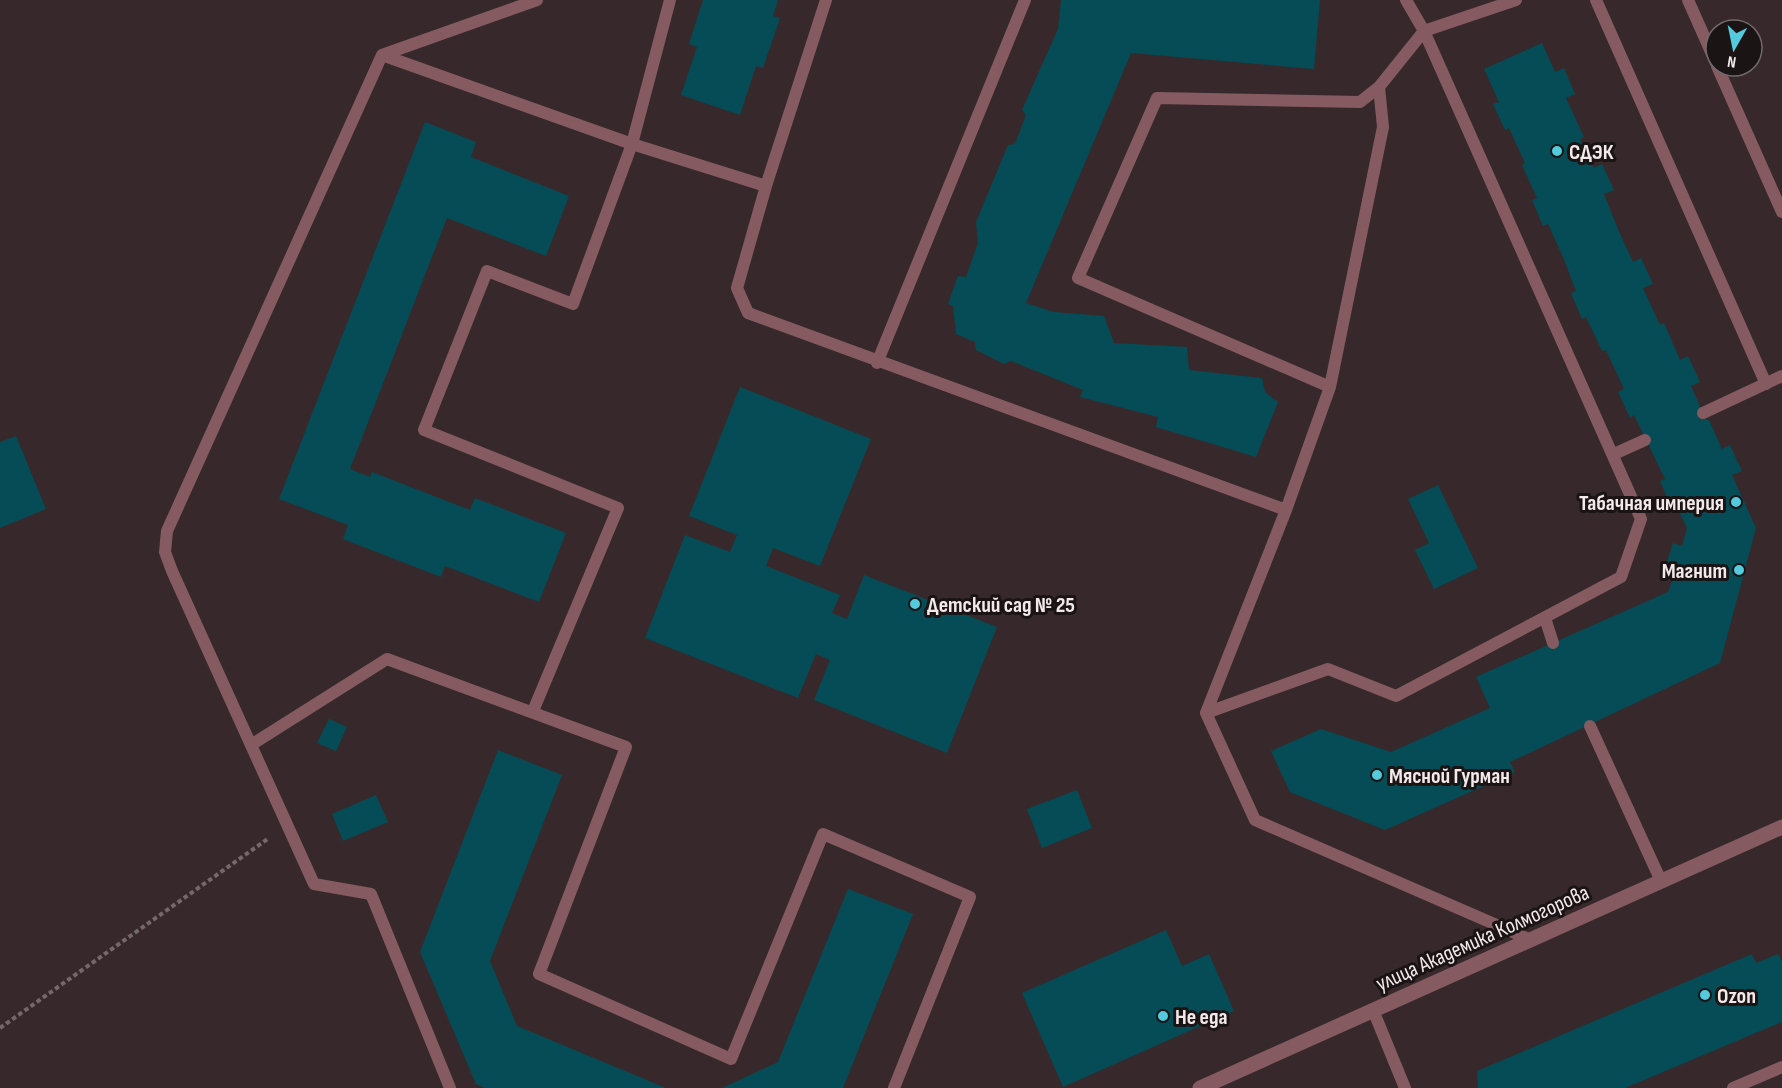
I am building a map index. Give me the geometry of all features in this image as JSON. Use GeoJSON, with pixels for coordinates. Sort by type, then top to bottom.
{"type":"FeatureCollection","features":[{"type":"Feature","properties":{"kind":"street","name":"улица Академика Колмогорова"},"geometry":{"type":"LineString","coordinates":[[1200,1088],[1782,827]]}},
{"type":"Feature","properties":{"kind":"lane"},"geometry":{"type":"LineString","coordinates":[[450,1088],[371,894],[314,884],[165,552],[167,531],[382,55],[537,0]]}},
{"type":"Feature","properties":{"kind":"lane"},"geometry":{"type":"LineString","coordinates":[[533,711],[618,508],[424,430],[487,271],[573,304],[632,144],[670,0]]}},
{"type":"Feature","properties":{"kind":"lane"},"geometry":{"type":"LineString","coordinates":[[826,0],[766,186],[737,288],[748,313],[877,363],[1286,510]]}},
{"type":"Feature","properties":{"kind":"lane"},"geometry":{"type":"LineString","coordinates":[[877,363],[1025,0]]}},
{"type":"Feature","properties":{"kind":"lane"},"geometry":{"type":"LineString","coordinates":[[1206,713],[1328,669],[1396,696],[1621,577],[1641,519],[1424,31],[1406,0]]}},
{"type":"Feature","properties":{"kind":"lane"},"geometry":{"type":"LineString","coordinates":[[1330,387],[1078,278],[1157,98],[1360,102],[1379,87],[1424,31],[1516,0]]}},
{"type":"Feature","properties":{"kind":"lane"},"geometry":{"type":"LineString","coordinates":[[1596,0],[1766,384]]}},
{"type":"Feature","properties":{"kind":"lane"},"geometry":{"type":"LineString","coordinates":[[1688,0],[1704,35]]}},
{"type":"Feature","properties":{"kind":"lane"},"geometry":{"type":"LineString","coordinates":[[382,55],[632,144],[766,186]]}},
{"type":"Feature","properties":{"kind":"lane"},"geometry":{"type":"LineString","coordinates":[[1723,78],[1782,212]]}},
{"type":"Feature","properties":{"kind":"lane"},"geometry":{"type":"LineString","coordinates":[[1379,87],[1383,127],[1330,387],[1286,510],[1206,713],[1255,820],[1531,940]]}},
{"type":"Feature","properties":{"kind":"lane"},"geometry":{"type":"LineString","coordinates":[[1703,412],[1782,376]]}},
{"type":"Feature","properties":{"kind":"lane"},"geometry":{"type":"LineString","coordinates":[[1614,454],[1645,440]]}},
{"type":"Feature","properties":{"kind":"lane"},"geometry":{"type":"LineString","coordinates":[[1545,618],[1553,643]]}},
{"type":"Feature","properties":{"kind":"lane"},"geometry":{"type":"LineString","coordinates":[[251,745],[387,659],[626,747],[539,974],[731,1059],[823,834],[970,897],[894,1088]]}},
{"type":"Feature","properties":{"kind":"lane"},"geometry":{"type":"LineString","coordinates":[[1590,726],[1661,881]]}},
{"type":"Feature","properties":{"kind":"lane"},"geometry":{"type":"LineString","coordinates":[[1373,1010],[1405,1088]]}},
{"type":"Feature","properties":{"kind":"lane"},"geometry":{"type":"LineString","coordinates":[[1733,1088],[1782,1067]]}},
{"type":"Feature","properties":{"kind":"path"},"geometry":{"type":"LineString","coordinates":[[0,1028],[287,825]]}},
{"type":"Feature","properties":{"kind":"building"},"geometry":{"type":"Polygon","coordinates":[[[703,0],[778,0],[773,16],[780,18],[763,68],[756,66],[740,115],[681,95],[697,47],[689,44],[703,0]]]}},
{"type":"Feature","properties":{"kind":"building"},"geometry":{"type":"Polygon","coordinates":[[[1061,0],[1320,0],[1314,69],[1131,53],[1026,303],[1054,312],[1104,316],[1114,343],[1187,347],[1189,370],[1262,378],[1265,392],[1278,402],[1256,457],[1156,427],[1158,417],[1080,397],[1083,390],[1011,361],[1004,364],[976,350],[975,342],[956,334],[953,306],[948,304],[958,276],[966,277],[978,243],[976,222],[1008,145],[1015,144],[1026,115],[1022,110],[1058,29],[1061,0]]]}},
{"type":"Feature","properties":{"kind":"building"},"geometry":{"type":"Polygon","coordinates":[[[1542,43],[1555,72],[1564,68],[1575,94],[1566,98],[1584,137],[1580,139],[1594,168],[1602,164],[1614,190],[1604,194],[1633,262],[1641,258],[1653,284],[1643,288],[1660,325],[1664,323],[1680,360],[1688,356],[1700,382],[1691,386],[1706,420],[1709,420],[1722,449],[1730,445],[1742,471],[1732,475],[1756,528],[1720,663],[1510,762],[1515,772],[1385,830],[1290,792],[1271,751],[1321,729],[1391,752],[1490,708],[1476,677],[1668,592],[1673,578],[1663,574],[1673,543],[1682,546],[1687,528],[1676,505],[1671,507],[1660,481],[1665,479],[1634,415],[1630,418],[1618,392],[1624,389],[1606,350],[1602,351],[1586,317],[1582,319],[1571,293],[1576,291],[1563,257],[1548,224],[1543,226],[1532,200],[1537,198],[1522,165],[1525,163],[1509,128],[1505,130],[1493,104],[1499,102],[1484,69],[1542,43]]]}},
{"type":"Feature","properties":{"kind":"building"},"geometry":{"type":"Polygon","coordinates":[[[425,122],[476,142],[471,157],[569,196],[546,256],[447,218],[350,469],[370,477],[372,472],[470,510],[475,498],[566,533],[539,602],[445,566],[441,577],[343,539],[348,525],[279,499],[425,122]]]}},
{"type":"Feature","properties":{"kind":"building"},"geometry":{"type":"Polygon","coordinates":[[[740,387],[871,439],[820,566],[773,548],[766,566],[840,595],[832,613],[847,619],[864,575],[997,627],[947,753],[814,700],[830,660],[816,654],[798,698],[645,638],[685,535],[730,552],[737,535],[689,516],[740,387]]]}},
{"type":"Feature","properties":{"kind":"building"},"geometry":{"type":"Polygon","coordinates":[[[16,436],[46,509],[0,528],[0,442],[16,436]]]}},
{"type":"Feature","properties":{"kind":"building"},"geometry":{"type":"Polygon","coordinates":[[[1438,485],[1478,568],[1434,589],[1415,550],[1429,543],[1408,499],[1438,485]]]}},
{"type":"Feature","properties":{"kind":"building"},"geometry":{"type":"Polygon","coordinates":[[[329,719],[347,727],[336,751],[317,743],[329,719]]]}},
{"type":"Feature","properties":{"kind":"building"},"geometry":{"type":"Polygon","coordinates":[[[498,750],[562,775],[490,961],[517,1026],[666,1088],[485,1088],[476,1084],[420,952],[498,750]]]}},
{"type":"Feature","properties":{"kind":"building"},"geometry":{"type":"Polygon","coordinates":[[[1077,790],[1092,828],[1042,848],[1027,809],[1077,790]]]}},
{"type":"Feature","properties":{"kind":"building"},"geometry":{"type":"Polygon","coordinates":[[[376,795],[388,822],[343,841],[332,814],[376,795]]]}},
{"type":"Feature","properties":{"kind":"building"},"geometry":{"type":"Polygon","coordinates":[[[848,889],[913,914],[843,1088],[722,1088],[778,1062],[848,889]]]}},
{"type":"Feature","properties":{"kind":"building"},"geometry":{"type":"Polygon","coordinates":[[[1166,930],[1182,966],[1209,954],[1234,1011],[1063,1087],[1022,993],[1166,930]]]}},
{"type":"Feature","properties":{"kind":"building"},"geometry":{"type":"Polygon","coordinates":[[[1752,954],[1756,963],[1778,954],[1782,962],[1782,1022],[1625,1088],[1478,1088],[1477,1071],[1752,954]]]}},
{"type":"Feature","properties":{"kind":"place","name":"СДЭК"},"geometry":{"type":"Point","coordinates":[1557,151]}},
{"type":"Feature","properties":{"kind":"place","name":"Табачная империя"},"geometry":{"type":"Point","coordinates":[1736,502]}},
{"type":"Feature","properties":{"kind":"place","name":"Магнит"},"geometry":{"type":"Point","coordinates":[1739,570]}},
{"type":"Feature","properties":{"kind":"place","name":"Детский сад № 25"},"geometry":{"type":"Point","coordinates":[915,604]}},
{"type":"Feature","properties":{"kind":"place","name":"Мясной Гурман"},"geometry":{"type":"Point","coordinates":[1377,775]}},
{"type":"Feature","properties":{"kind":"place","name":"Ozon"},"geometry":{"type":"Point","coordinates":[1705,995]}},
{"type":"Feature","properties":{"kind":"place","name":"Не еда"},"geometry":{"type":"Point","coordinates":[1163,1016]}}]}
